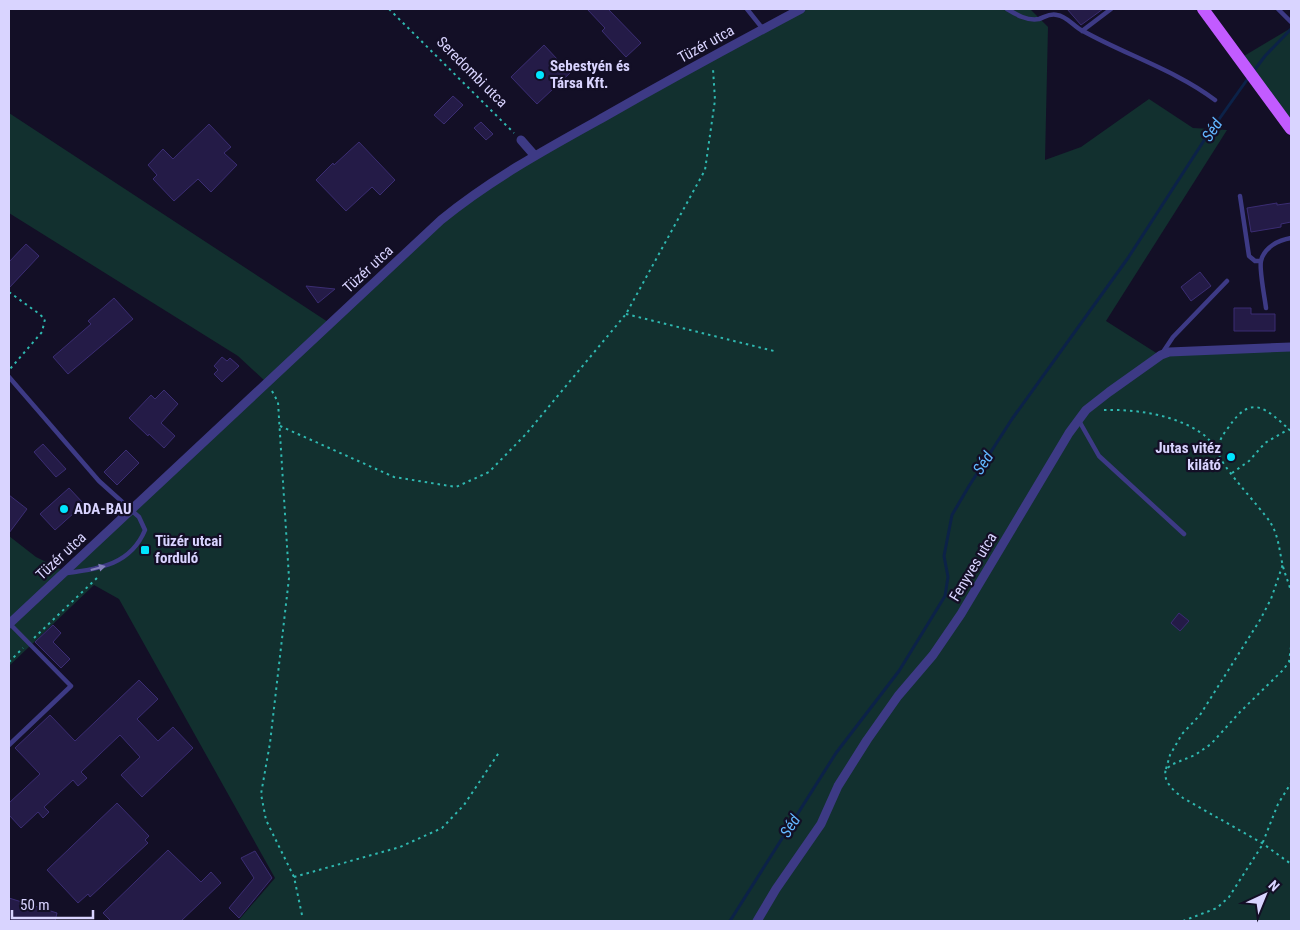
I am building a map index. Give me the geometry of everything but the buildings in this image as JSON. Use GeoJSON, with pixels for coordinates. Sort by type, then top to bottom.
{"type":"FeatureCollection","features":[{"type":"Feature","properties":{"kind":"main road"},"geometry":{"type":"LineString","coordinates":[[1203,9],[1291,129]]}},
{"type":"Feature","properties":{"kind":"street","name":"Tüzér utca"},"geometry":{"type":"LineString","coordinates":[[9,623],[441,220],[468,198],[535,156],[712,56],[801,9]]}},
{"type":"Feature","properties":{"kind":"street"},"geometry":{"type":"LineString","coordinates":[[521,140],[535,156]]}},
{"type":"Feature","properties":{"kind":"street","name":"Fenyves utca"},"geometry":{"type":"LineString","coordinates":[[757,921],[776,889],[821,824],[838,786],[867,740],[898,696],[933,655],[961,614],[1068,433],[1086,410],[1161,355],[1177,350],[1291,347]]}},
{"type":"Feature","properties":{"kind":"lane"},"geometry":{"type":"LineString","coordinates":[[747,9],[763,29]]}},
{"type":"Feature","properties":{"kind":"lane"},"geometry":{"type":"LineString","coordinates":[[1007,9],[1020,17],[1030,19],[1038,19],[1050,15],[1058,15],[1065,18],[1082,31],[1167,72],[1215,100]]}},
{"type":"Feature","properties":{"kind":"lane"},"geometry":{"type":"LineString","coordinates":[[1082,31],[1111,9]]}},
{"type":"Feature","properties":{"kind":"lane"},"geometry":{"type":"LineString","coordinates":[[1278,9],[1290,21]]}},
{"type":"Feature","properties":{"kind":"lane"},"geometry":{"type":"LineString","coordinates":[[1240,196],[1249,256],[1254,261],[1261,261]]}},
{"type":"Feature","properties":{"kind":"lane"},"geometry":{"type":"LineString","coordinates":[[1266,308],[1261,261],[1270,247],[1277,242],[1291,238]]}},
{"type":"Feature","properties":{"kind":"lane"},"geometry":{"type":"LineString","coordinates":[[1161,355],[1173,337],[1227,281]]}},
{"type":"Feature","properties":{"kind":"lane"},"geometry":{"type":"LineString","coordinates":[[9,377],[99,482],[139,517],[145,530],[139,543],[130,552],[110,564],[63,573]]}},
{"type":"Feature","properties":{"kind":"lane"},"geometry":{"type":"LineString","coordinates":[[1078,419],[1099,456],[1184,534]]}},
{"type":"Feature","properties":{"kind":"lane"},"geometry":{"type":"LineString","coordinates":[[9,623],[71,686],[9,745]]}},
{"type":"Feature","properties":{"kind":"path","name":"Seredombi utca"},"geometry":{"type":"LineString","coordinates":[[389,9],[521,140]]}},
{"type":"Feature","properties":{"kind":"path"},"geometry":{"type":"LineString","coordinates":[[280,426],[394,477],[456,488],[489,472],[526,434],[626,314],[705,170],[715,100],[712,56]]}},
{"type":"Feature","properties":{"kind":"path"},"geometry":{"type":"LineString","coordinates":[[9,292],[45,319],[42,332],[9,370]]}},
{"type":"Feature","properties":{"kind":"path"},"geometry":{"type":"LineString","coordinates":[[626,314],[774,351]]}},
{"type":"Feature","properties":{"kind":"path"},"geometry":{"type":"LineString","coordinates":[[266,383],[278,402],[289,578],[270,743],[261,794],[266,820],[294,877],[302,915]]}},
{"type":"Feature","properties":{"kind":"path"},"geometry":{"type":"LineString","coordinates":[[1218,449],[1223,436],[1234,419],[1248,408],[1254,406],[1262,408],[1290,430],[1265,443],[1232,474]]}},
{"type":"Feature","properties":{"kind":"path"},"geometry":{"type":"LineString","coordinates":[[1086,410],[1161,415],[1204,435],[1218,449],[1221,459],[1259,506],[1274,528],[1291,591]]}},
{"type":"Feature","properties":{"kind":"path"},"geometry":{"type":"LineString","coordinates":[[1283,564],[1271,599],[1260,620],[1200,715],[1182,734],[1170,755],[1165,779],[1183,798],[1262,843],[1291,864]]}},
{"type":"Feature","properties":{"kind":"path"},"geometry":{"type":"LineString","coordinates":[[9,662],[98,576],[104,575]]}},
{"type":"Feature","properties":{"kind":"path"},"geometry":{"type":"LineString","coordinates":[[1166,769],[1195,755],[1211,744],[1240,712],[1290,663],[1291,647]]}},
{"type":"Feature","properties":{"kind":"path"},"geometry":{"type":"LineString","coordinates":[[294,877],[400,847],[442,828],[464,805],[500,751]]}},
{"type":"Feature","properties":{"kind":"path"},"geometry":{"type":"LineString","coordinates":[[1183,921],[1217,908],[1229,897],[1262,843],[1278,804],[1291,783]]}},
{"type":"Feature","properties":{"kind":"green space"},"geometry":{"type":"Polygon","coordinates":[[[799,9],[1030,9],[1048,27],[1045,160],[1081,147],[1149,99],[1193,128],[1227,130],[1106,321],[1161,356],[1291,348],[1291,921],[238,921],[275,878],[119,599],[94,585],[9,666],[9,536],[36,557],[64,571],[265,381],[238,356],[9,213],[9,113],[328,322],[467,196],[799,9]]]}},
{"type":"Feature","properties":{"kind":"green space"},"geometry":{"type":"Polygon","coordinates":[[[1291,28],[1291,129],[1239,59],[1291,28]]]}},
{"type":"Feature","properties":{"kind":"waterway","name":"Séd"},"geometry":{"type":"LineString","coordinates":[[1253,72],[1265,56],[1291,29]]}},
{"type":"Feature","properties":{"kind":"waterway","name":"Séd"},"geometry":{"type":"LineString","coordinates":[[730,921],[836,753],[899,671],[945,596],[948,577],[944,556],[952,515],[969,486],[1012,419],[1128,258],[1205,139],[1249,77]]}},
{"type":"Feature","properties":{"kind":"place","name":"Sebestyén és Társa Kft."},"geometry":{"type":"Point","coordinates":[540,75]}},
{"type":"Feature","properties":{"kind":"place","name":"Jutas vitéz kilátó"},"geometry":{"type":"Point","coordinates":[1231,457]}},
{"type":"Feature","properties":{"kind":"place","name":"ADA-BAU"},"geometry":{"type":"Point","coordinates":[64,509]}},
{"type":"Feature","properties":{"kind":"place","name":"Tüzér utcai forduló"},"geometry":{"type":"Point","coordinates":[145,550]}}]}
